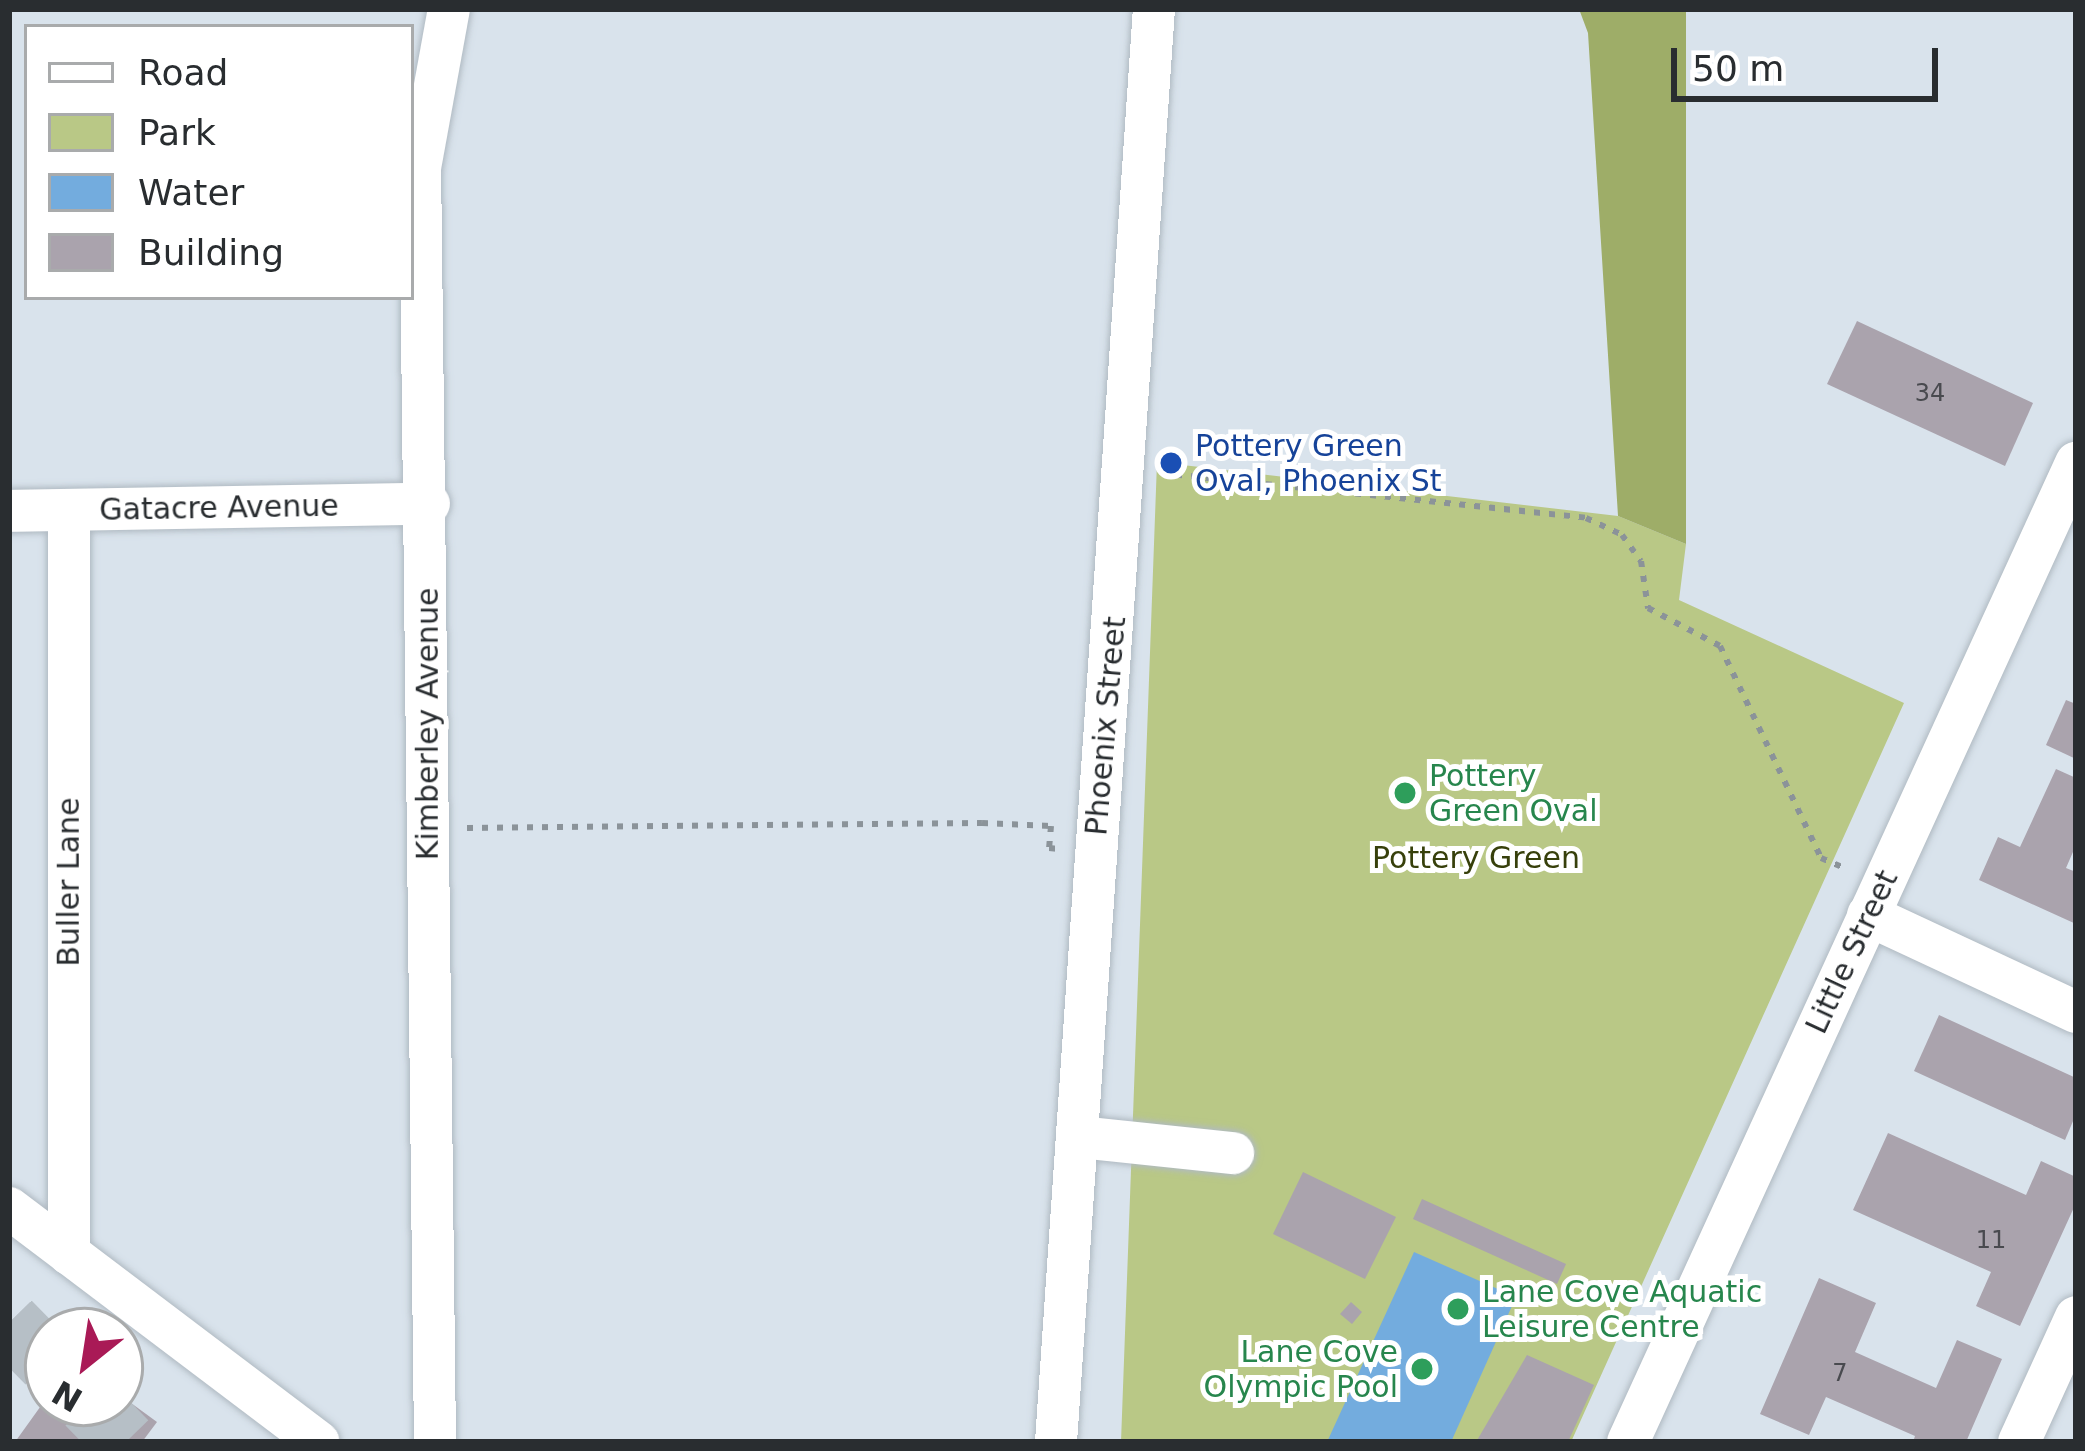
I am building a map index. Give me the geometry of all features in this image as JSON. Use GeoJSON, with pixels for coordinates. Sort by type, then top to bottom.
{"type":"FeatureCollection","features":[{"type":"Feature","properties":{"kind":"street","name":"Kimberley Avenue"},"geometry":{"type":"LineString","coordinates":[[435,1442],[429,504],[420,168],[449,9]]}},
{"type":"Feature","properties":{"kind":"street","name":"Phoenix Street"},"geometry":{"type":"LineString","coordinates":[[1056,1442],[1127,471],[1154,9]]}},
{"type":"Feature","properties":{"kind":"street","name":"Little Street"},"geometry":{"type":"LineString","coordinates":[[1628,1442],[2076,463]]}},
{"type":"Feature","properties":{"kind":"street","name":"Gatacre Avenue"},"geometry":{"type":"LineString","coordinates":[[9,512],[429,504]]}},
{"type":"Feature","properties":{"kind":"street","name":"Buller Lane"},"geometry":{"type":"LineString","coordinates":[[69,510],[69,1254]]}},
{"type":"Feature","properties":{"kind":"street"},"geometry":{"type":"LineString","coordinates":[[1876,900],[2076,1012]]}},
{"type":"Feature","properties":{"kind":"street"},"geometry":{"type":"LineString","coordinates":[[1080,1137],[1233,1153]]}},
{"type":"Feature","properties":{"kind":"street"},"geometry":{"type":"LineString","coordinates":[[9,1208],[318,1442]]}},
{"type":"Feature","properties":{"kind":"street"},"geometry":{"type":"LineString","coordinates":[[2019,1442],[2076,1317]]}},
{"type":"Feature","properties":{"kind":"path"},"geometry":{"type":"LineString","coordinates":[[1127,471],[1586,518],[1622,535],[1641,561],[1648,608],[1720,646],[1821,858],[1876,900]]}},
{"type":"Feature","properties":{"kind":"path"},"geometry":{"type":"LineString","coordinates":[[428,829],[982,823],[1051,826],[1048,848],[1076,851],[1097,833]]}},
{"type":"Feature","properties":{"kind":"green space"},"geometry":{"type":"Polygon","coordinates":[[[1579,9],[1686,9],[1686,544],[1618,516],[1588,33],[1579,9]]]}},
{"type":"Feature","properties":{"kind":"green space","name":"Pottery Green"},"geometry":{"type":"Polygon","coordinates":[[[1157,462],[1618,516],[1686,544],[1679,600],[1904,703],[1571,1442],[1121,1442],[1157,462]]]}},
{"type":"Feature","properties":{"kind":"water","name":"Lane Cove Olympic Pool"},"geometry":{"type":"Polygon","coordinates":[[[1414,1252],[1516,1297],[1451,1442],[1327,1442],[1414,1252]]]}},
{"type":"Feature","properties":{"kind":"building"},"geometry":{"type":"Polygon","coordinates":[[[1857,321],[2033,403],[2005,466],[1827,384],[1857,321]]]}},
{"type":"Feature","properties":{"kind":"building"},"geometry":{"type":"Polygon","coordinates":[[[2066,700],[2076,704],[2076,759],[2046,745],[2066,700]]]}},
{"type":"Feature","properties":{"kind":"building"},"geometry":{"type":"Polygon","coordinates":[[[2056,769],[2076,778],[2076,845],[2066,868],[2076,872],[2076,924],[1979,880],[1998,837],[2020,847],[2056,769]]]}},
{"type":"Feature","properties":{"kind":"building"},"geometry":{"type":"Polygon","coordinates":[[[1939,1015],[2076,1078],[2076,1114],[2065,1140],[1914,1071],[1939,1015]]]}},
{"type":"Feature","properties":{"kind":"building"},"geometry":{"type":"Polygon","coordinates":[[[1888,1133],[2026,1195],[2041,1161],[2076,1177],[2076,1203],[2020,1326],[1976,1306],[1991,1272],[1853,1210],[1888,1133]]]}},
{"type":"Feature","properties":{"kind":"building"},"geometry":{"type":"Polygon","coordinates":[[[1303,1172],[1396,1217],[1365,1279],[1273,1234],[1303,1172]]]}},
{"type":"Feature","properties":{"kind":"building"},"geometry":{"type":"Polygon","coordinates":[[[1422,1199],[1566,1264],[1557,1284],[1413,1219],[1422,1199]]]}},
{"type":"Feature","properties":{"kind":"building"},"geometry":{"type":"Polygon","coordinates":[[[1819,1278],[1876,1303],[1855,1352],[1936,1388],[1957,1340],[2002,1359],[1966,1442],[1913,1442],[1915,1436],[1826,1397],[1809,1435],[1760,1414],[1819,1278]]]}},
{"type":"Feature","properties":{"kind":"building"},"geometry":{"type":"Polygon","coordinates":[[[1351,1302],[1362,1312],[1352,1324],[1340,1314],[1351,1302]]]}},
{"type":"Feature","properties":{"kind":"building"},"geometry":{"type":"Polygon","coordinates":[[[1527,1355],[1594,1385],[1568,1442],[1476,1442],[1527,1355]]]}},
{"type":"Feature","properties":{"kind":"building"},"geometry":{"type":"Polygon","coordinates":[[[144,1413],[157,1422],[142,1442],[15,1442],[26,1427],[144,1427],[144,1413]]]}},
{"type":"Feature","properties":{"kind":"tunnel"},"geometry":{"type":"LineString","coordinates":[[9,1322],[24,1337]]}},
{"type":"Feature","properties":{"kind":"tunnel"},"geometry":{"type":"LineString","coordinates":[[111,1427],[126,1442]]}},
{"type":"Feature","properties":{"kind":"place","name":"Pottery Green Oval, Phoenix St"},"geometry":{"type":"Point","coordinates":[1171,463]}},
{"type":"Feature","properties":{"kind":"place","name":"Pottery Green Oval"},"geometry":{"type":"Point","coordinates":[1405,793]}},
{"type":"Feature","properties":{"kind":"place","name":"Lane Cove Aquatic Leisure Centre"},"geometry":{"type":"Point","coordinates":[1458,1309]}},
{"type":"Feature","properties":{"kind":"place","name":"Lane Cove Olympic Pool"},"geometry":{"type":"Point","coordinates":[1422,1369]}}]}
